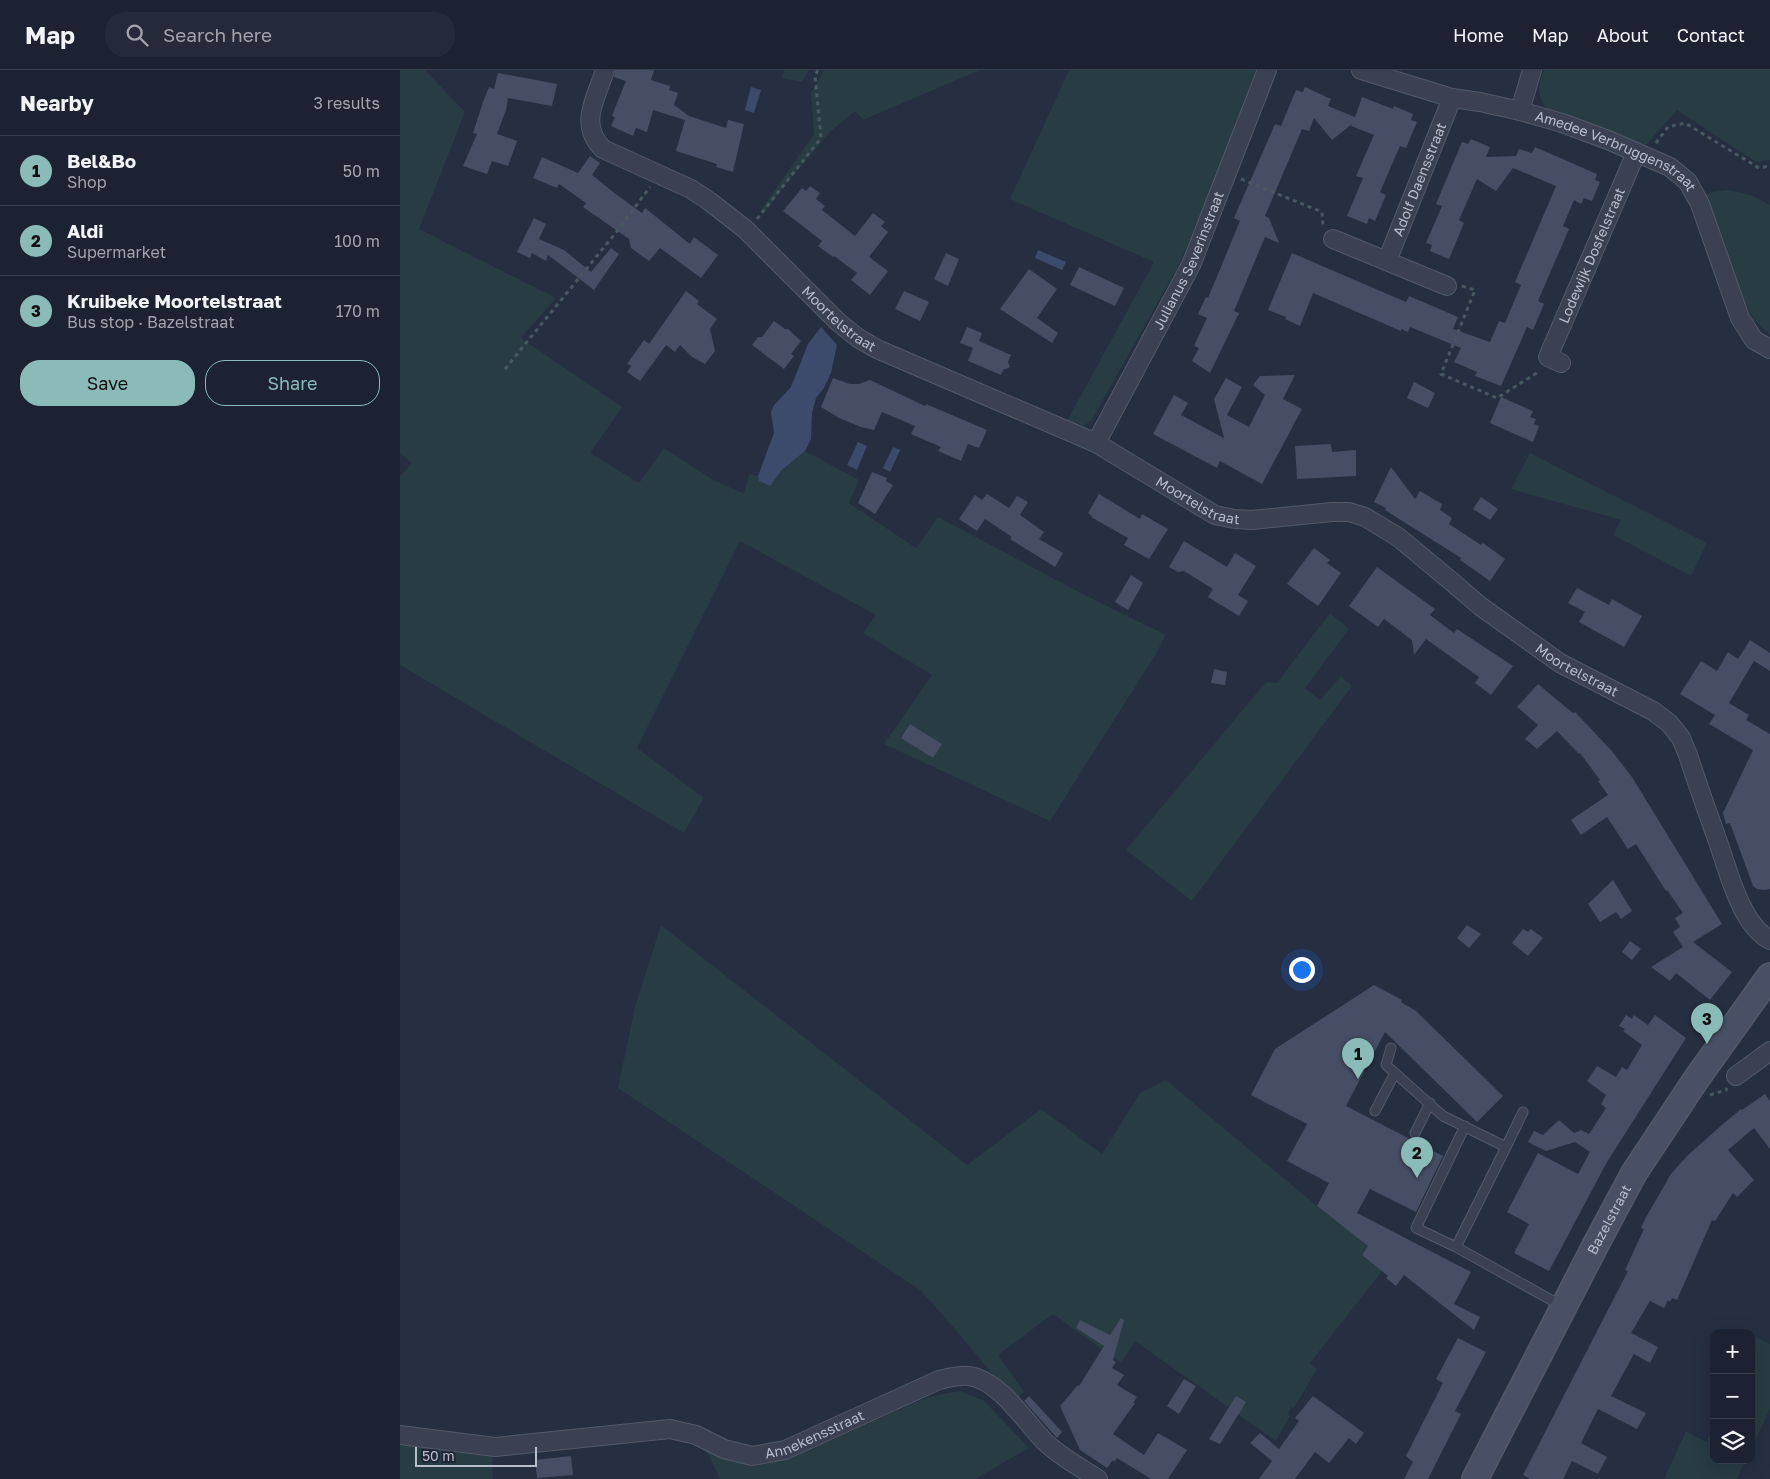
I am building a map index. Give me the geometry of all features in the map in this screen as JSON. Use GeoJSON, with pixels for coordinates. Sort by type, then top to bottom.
{"type":"FeatureCollection","features":[{"type":"Feature","properties":{"kind":"main road","name":"Bazelstraat"},"geometry":{"type":"LineString","coordinates":[[1475,1479],[1634,1173],[1770,976]]}},
{"type":"Feature","properties":{"kind":"street","name":"Moortelstraat"},"geometry":{"type":"LineString","coordinates":[[605,70],[590,115],[589,124],[591,134],[602,149],[692,189],[745,229],[838,322],[858,338],[878,349],[1096,443],[1215,514],[1235,519],[1252,520],[1332,512],[1349,512],[1365,517],[1398,537],[1480,606],[1552,658],[1653,711],[1669,723],[1681,738],[1737,895],[1748,917],[1761,934],[1770,940]]}},
{"type":"Feature","properties":{"kind":"street","name":"Julianus Severinstraat"},"geometry":{"type":"LineString","coordinates":[[1096,443],[1191,265],[1267,70]]}},
{"type":"Feature","properties":{"kind":"street","name":"Amedee Verbruggenstraat"},"geometry":{"type":"LineString","coordinates":[[1360,70],[1452,98],[1520,111],[1581,130],[1670,167],[1688,182],[1700,204],[1740,318],[1754,340],[1770,349]]}},
{"type":"Feature","properties":{"kind":"street"},"geometry":{"type":"LineString","coordinates":[[1520,111],[1532,70]]}},
{"type":"Feature","properties":{"kind":"street","name":"Adolf Daensstraat"},"geometry":{"type":"LineString","coordinates":[[1387,262],[1452,98]]}},
{"type":"Feature","properties":{"kind":"street","name":"Lodewijk Dosfelstraat"},"geometry":{"type":"LineString","coordinates":[[1551,363],[1641,156]]}},
{"type":"Feature","properties":{"kind":"street"},"geometry":{"type":"LineString","coordinates":[[1333,239],[1447,286]]}},
{"type":"Feature","properties":{"kind":"street"},"geometry":{"type":"LineString","coordinates":[[1736,1076],[1770,1051]]}},
{"type":"Feature","properties":{"kind":"street","name":"Annekensstraat"},"geometry":{"type":"LineString","coordinates":[[400,1435],[495,1447],[670,1429],[696,1435],[724,1449],[752,1456],[785,1450],[939,1380],[969,1376],[986,1381],[997,1390],[1045,1442],[1098,1479]]}},
{"type":"Feature","properties":{"kind":"lane"},"geometry":{"type":"LineString","coordinates":[[1392,1048],[1386,1065],[1443,1116],[1506,1147]]}},
{"type":"Feature","properties":{"kind":"lane"},"geometry":{"type":"LineString","coordinates":[[1375,1111],[1395,1073]]}},
{"type":"Feature","properties":{"kind":"lane"},"geometry":{"type":"LineString","coordinates":[[1415,1133],[1430,1103]]}},
{"type":"Feature","properties":{"kind":"lane"},"geometry":{"type":"LineString","coordinates":[[1456,1247],[1523,1112]]}},
{"type":"Feature","properties":{"kind":"lane"},"geometry":{"type":"LineString","coordinates":[[1465,1126],[1416,1228],[1456,1247],[1564,1306]]}},
{"type":"Feature","properties":{"kind":"path"},"geometry":{"type":"LineString","coordinates":[[745,229],[757,219],[821,138],[815,76],[818,70]]}},
{"type":"Feature","properties":{"kind":"path"},"geometry":{"type":"LineString","coordinates":[[1641,156],[1668,127],[1685,123],[1759,168],[1770,166]]}},
{"type":"Feature","properties":{"kind":"path"},"geometry":{"type":"LineString","coordinates":[[1227,173],[1322,212],[1324,230],[1333,239]]}},
{"type":"Feature","properties":{"kind":"path"},"geometry":{"type":"LineString","coordinates":[[505,369],[618,230],[659,175]]}},
{"type":"Feature","properties":{"kind":"path"},"geometry":{"type":"LineString","coordinates":[[1447,286],[1459,284],[1475,290],[1440,374],[1497,398],[1551,363]]}},
{"type":"Feature","properties":{"kind":"shaded area"},"geometry":{"type":"Polygon","coordinates":[[[400,70],[425,70],[465,112],[419,229],[556,298],[521,338],[622,407],[590,453],[639,483],[664,448],[712,479],[744,494],[749,474],[758,476],[759,481],[770,486],[782,470],[805,451],[859,480],[849,503],[916,548],[938,517],[1081,593],[1166,635],[1050,821],[884,744],[932,675],[863,633],[876,615],[740,541],[637,748],[704,798],[684,833],[400,665],[400,476],[412,463],[400,453],[400,70]]]}},
{"type":"Feature","properties":{"kind":"shaded area"},"geometry":{"type":"Polygon","coordinates":[[[784,70],[809,70],[802,82],[782,78],[784,70]]]}},
{"type":"Feature","properties":{"kind":"shaded area"},"geometry":{"type":"Polygon","coordinates":[[[824,70],[980,70],[863,120],[855,111],[831,131],[789,180],[764,213],[764,206],[814,134],[811,93],[824,70]]]}},
{"type":"Feature","properties":{"kind":"shaded area"},"geometry":{"type":"Polygon","coordinates":[[[1069,70],[1256,70],[1223,162],[1179,265],[1091,421],[1083,426],[1067,421],[1154,262],[1010,199],[1069,70]]]}},
{"type":"Feature","properties":{"kind":"shaded area"},"geometry":{"type":"Polygon","coordinates":[[[1544,70],[1770,70],[1770,160],[1756,162],[1677,110],[1643,148],[1555,116],[1545,106],[1540,96],[1541,77],[1544,70]]]}},
{"type":"Feature","properties":{"kind":"shaded area"},"geometry":{"type":"Polygon","coordinates":[[[1728,190],[1751,195],[1770,205],[1770,335],[1753,319],[1705,195],[1728,190]]]}},
{"type":"Feature","properties":{"kind":"shaded area"},"geometry":{"type":"Polygon","coordinates":[[[1530,453],[1707,543],[1691,576],[1613,535],[1621,520],[1511,489],[1530,453]]]}},
{"type":"Feature","properties":{"kind":"shaded area"},"geometry":{"type":"Polygon","coordinates":[[[1330,613],[1349,629],[1305,688],[1320,700],[1341,676],[1352,686],[1192,901],[1126,850],[1266,682],[1277,683],[1330,613]]]}},
{"type":"Feature","properties":{"kind":"shaded area"},"geometry":{"type":"Polygon","coordinates":[[[661,925],[967,1165],[1041,1109],[1102,1154],[1140,1093],[1166,1080],[1368,1246],[1362,1255],[1382,1271],[1310,1363],[1317,1369],[1294,1408],[1291,1407],[1288,1414],[1290,1416],[1276,1441],[1135,1341],[1121,1363],[1053,1314],[998,1355],[1024,1392],[1014,1400],[920,1290],[618,1088],[635,1007],[661,925]]]}},
{"type":"Feature","properties":{"kind":"shaded area"},"geometry":{"type":"Polygon","coordinates":[[[1755,1337],[1770,1344],[1770,1409],[1755,1441],[1755,1337]]]}},
{"type":"Feature","properties":{"kind":"shaded area"},"geometry":{"type":"Polygon","coordinates":[[[960,1391],[983,1400],[1029,1448],[975,1479],[720,1479],[706,1450],[733,1459],[763,1464],[817,1446],[928,1397],[960,1391]]]}},
{"type":"Feature","properties":{"kind":"shaded area"},"geometry":{"type":"Polygon","coordinates":[[[1686,1431],[1706,1442],[1710,1434],[1710,1464],[1744,1464],[1737,1479],[1664,1479],[1686,1431]]]}},
{"type":"Feature","properties":{"kind":"shaded area"},"geometry":{"type":"Polygon","coordinates":[[[400,1444],[492,1456],[493,1479],[400,1479],[400,1444]]]}},
{"type":"Feature","properties":{"kind":"water"},"geometry":{"type":"Polygon","coordinates":[[[751,87],[761,90],[754,113],[745,110],[751,87]]]}},
{"type":"Feature","properties":{"kind":"water"},"geometry":{"type":"Polygon","coordinates":[[[1038,250],[1066,262],[1062,270],[1035,258],[1038,250]]]}},
{"type":"Feature","properties":{"kind":"water"},"geometry":{"type":"Polygon","coordinates":[[[821,327],[837,345],[831,373],[824,388],[816,398],[812,413],[811,439],[805,451],[782,470],[770,486],[759,481],[758,476],[774,433],[771,412],[774,405],[791,387],[808,344],[821,327]]]}},
{"type":"Feature","properties":{"kind":"water"},"geometry":{"type":"Polygon","coordinates":[[[858,442],[867,446],[857,470],[847,465],[858,442]]]}},
{"type":"Feature","properties":{"kind":"water"},"geometry":{"type":"Polygon","coordinates":[[[893,447],[900,450],[890,472],[883,468],[893,447]]]}},
{"type":"Feature","properties":{"kind":"building"},"geometry":{"type":"Polygon","coordinates":[[[615,70],[654,70],[651,80],[670,86],[669,90],[678,93],[674,105],[689,116],[726,128],[728,120],[744,124],[733,172],[716,167],[717,164],[676,151],[685,120],[653,110],[647,132],[636,128],[633,136],[611,126],[615,117],[612,116],[626,81],[614,77],[615,70]]]}},
{"type":"Feature","properties":{"kind":"building"},"geometry":{"type":"Polygon","coordinates":[[[498,73],[557,84],[552,106],[508,98],[506,110],[497,134],[517,141],[508,166],[492,161],[487,174],[463,166],[477,134],[473,133],[483,102],[489,87],[494,89],[498,73]]]}},
{"type":"Feature","properties":{"kind":"building"},"geometry":{"type":"Polygon","coordinates":[[[1305,87],[1331,99],[1328,106],[1355,117],[1362,97],[1393,109],[1394,106],[1413,114],[1411,120],[1417,122],[1406,148],[1400,146],[1380,192],[1386,195],[1375,221],[1369,218],[1367,224],[1347,216],[1363,178],[1356,176],[1374,135],[1351,126],[1352,124],[1332,140],[1314,118],[1309,131],[1302,129],[1265,216],[1269,218],[1279,243],[1265,237],[1234,311],[1239,313],[1210,373],[1192,361],[1199,348],[1194,346],[1207,318],[1198,314],[1206,297],[1208,298],[1240,221],[1234,218],[1275,124],[1281,126],[1296,90],[1303,92],[1305,87]]]}},
{"type":"Feature","properties":{"kind":"building"},"geometry":{"type":"Polygon","coordinates":[[[1471,139],[1490,147],[1486,157],[1516,156],[1519,149],[1532,153],[1535,147],[1597,174],[1595,180],[1600,182],[1592,201],[1584,198],[1581,204],[1574,200],[1563,226],[1569,229],[1538,301],[1544,304],[1533,330],[1527,327],[1501,386],[1475,376],[1477,372],[1454,362],[1461,348],[1410,327],[1408,332],[1401,329],[1401,331],[1313,293],[1300,326],[1285,319],[1286,317],[1268,310],[1292,253],[1406,302],[1409,296],[1458,317],[1453,329],[1490,342],[1499,321],[1505,323],[1521,285],[1515,282],[1556,186],[1513,168],[1496,191],[1477,179],[1459,220],[1464,223],[1449,259],[1430,251],[1432,245],[1426,243],[1442,206],[1436,204],[1462,142],[1468,144],[1471,139]]]}},
{"type":"Feature","properties":{"kind":"building"},"geometry":{"type":"Polygon","coordinates":[[[590,156],[600,163],[592,175],[617,195],[642,213],[645,208],[690,244],[694,237],[718,255],[701,278],[660,248],[649,261],[631,248],[629,239],[583,207],[586,203],[559,184],[557,188],[533,178],[542,157],[578,173],[590,156]]]}},
{"type":"Feature","properties":{"kind":"building"},"geometry":{"type":"Polygon","coordinates":[[[810,186],[820,193],[816,199],[825,206],[822,210],[855,236],[873,213],[885,222],[881,226],[888,232],[869,257],[888,271],[870,295],[851,280],[857,273],[818,246],[822,241],[783,211],[802,188],[806,191],[810,186]]]}},
{"type":"Feature","properties":{"kind":"building"},"geometry":{"type":"Polygon","coordinates":[[[534,218],[546,224],[539,239],[564,250],[591,272],[611,248],[619,254],[594,290],[548,255],[546,261],[532,253],[530,258],[517,252],[534,218]]]}},
{"type":"Feature","properties":{"kind":"building"},"geometry":{"type":"Polygon","coordinates":[[[946,253],[959,259],[948,286],[934,279],[946,253]]]}},
{"type":"Feature","properties":{"kind":"building"},"geometry":{"type":"Polygon","coordinates":[[[1079,267],[1124,288],[1115,306],[1070,285],[1079,267]]]}},
{"type":"Feature","properties":{"kind":"building"},"geometry":{"type":"Polygon","coordinates":[[[1029,269],[1057,289],[1037,318],[1058,333],[1052,343],[1000,309],[1029,269]]]}},
{"type":"Feature","properties":{"kind":"building"},"geometry":{"type":"Polygon","coordinates":[[[686,291],[699,301],[697,304],[717,319],[710,329],[715,351],[705,364],[692,357],[680,345],[675,352],[666,345],[640,381],[627,372],[631,366],[627,364],[644,340],[649,344],[686,291]]]}},
{"type":"Feature","properties":{"kind":"building"},"geometry":{"type":"Polygon","coordinates":[[[904,291],[929,302],[920,321],[895,309],[904,291]]]}},
{"type":"Feature","properties":{"kind":"building"},"geometry":{"type":"Polygon","coordinates":[[[774,321],[788,329],[801,341],[791,354],[794,356],[784,369],[752,345],[758,337],[762,337],[774,321]]]}},
{"type":"Feature","properties":{"kind":"building"},"geometry":{"type":"Polygon","coordinates":[[[967,327],[982,333],[979,341],[1011,355],[1008,362],[1010,367],[1003,370],[1001,375],[968,361],[973,348],[960,343],[967,327]]]}},
{"type":"Feature","properties":{"kind":"building"},"geometry":{"type":"Polygon","coordinates":[[[1295,375],[1283,399],[1302,409],[1262,484],[1220,461],[1217,468],[1153,434],[1174,395],[1188,403],[1181,415],[1224,438],[1214,399],[1226,378],[1242,387],[1227,415],[1249,427],[1265,395],[1253,385],[1260,376],[1295,375]]]}},
{"type":"Feature","properties":{"kind":"building"},"geometry":{"type":"Polygon","coordinates":[[[833,378],[850,384],[859,384],[870,380],[925,406],[926,404],[987,430],[979,448],[968,444],[961,461],[938,451],[941,447],[911,434],[915,426],[882,412],[874,430],[839,418],[821,407],[833,378]]]}},
{"type":"Feature","properties":{"kind":"building"},"geometry":{"type":"Polygon","coordinates":[[[1414,382],[1435,393],[1428,408],[1407,398],[1414,382]]]}},
{"type":"Feature","properties":{"kind":"building"},"geometry":{"type":"Polygon","coordinates":[[[1501,397],[1533,411],[1530,417],[1536,419],[1534,424],[1539,426],[1533,442],[1490,423],[1501,397]]]}},
{"type":"Feature","properties":{"kind":"building"},"geometry":{"type":"Polygon","coordinates":[[[1331,444],[1332,452],[1356,450],[1356,476],[1297,479],[1295,446],[1331,444]]]}},
{"type":"Feature","properties":{"kind":"building"},"geometry":{"type":"Polygon","coordinates":[[[1391,467],[1415,499],[1420,491],[1442,504],[1440,510],[1452,518],[1449,524],[1481,545],[1483,543],[1505,559],[1490,581],[1460,560],[1461,558],[1374,502],[1391,467]]]}},
{"type":"Feature","properties":{"kind":"building"},"geometry":{"type":"Polygon","coordinates":[[[872,472],[887,478],[886,481],[893,485],[875,514],[858,503],[872,472]]]}},
{"type":"Feature","properties":{"kind":"building"},"geometry":{"type":"Polygon","coordinates":[[[987,494],[1009,508],[1017,496],[1028,502],[1020,515],[1044,532],[1039,539],[1063,553],[1055,567],[1010,539],[1012,537],[985,519],[977,531],[959,519],[975,495],[982,500],[987,494]]]}},
{"type":"Feature","properties":{"kind":"building"},"geometry":{"type":"Polygon","coordinates":[[[1099,494],[1140,519],[1142,514],[1168,529],[1149,559],[1124,545],[1128,538],[1091,517],[1088,513],[1099,494]]]}},
{"type":"Feature","properties":{"kind":"building"},"geometry":{"type":"Polygon","coordinates":[[[1481,497],[1498,509],[1490,520],[1473,509],[1481,497]]]}},
{"type":"Feature","properties":{"kind":"building"},"geometry":{"type":"Polygon","coordinates":[[[1184,541],[1227,567],[1235,553],[1256,566],[1238,595],[1248,601],[1239,616],[1208,597],[1213,589],[1184,571],[1178,572],[1169,567],[1184,541]]]}},
{"type":"Feature","properties":{"kind":"building"},"geometry":{"type":"Polygon","coordinates":[[[1314,548],[1330,560],[1327,563],[1341,573],[1318,606],[1287,584],[1314,548]]]}},
{"type":"Feature","properties":{"kind":"building"},"geometry":{"type":"Polygon","coordinates":[[[1377,567],[1435,609],[1430,615],[1454,633],[1457,629],[1513,666],[1491,695],[1475,683],[1479,677],[1426,639],[1414,655],[1412,640],[1384,619],[1378,627],[1349,606],[1377,567]]]}},
{"type":"Feature","properties":{"kind":"building"},"geometry":{"type":"Polygon","coordinates":[[[1131,575],[1143,583],[1128,610],[1115,602],[1131,575]]]}},
{"type":"Feature","properties":{"kind":"building"},"geometry":{"type":"Polygon","coordinates":[[[1577,588],[1609,605],[1612,599],[1642,616],[1624,647],[1579,622],[1585,612],[1568,603],[1577,588]]]}},
{"type":"Feature","properties":{"kind":"building"},"geometry":{"type":"Polygon","coordinates":[[[1750,640],[1770,653],[1770,671],[1754,661],[1729,703],[1749,715],[1746,720],[1770,734],[1770,889],[1765,890],[1757,889],[1753,886],[1730,823],[1726,824],[1723,813],[1753,750],[1709,724],[1715,715],[1680,694],[1701,661],[1717,671],[1728,652],[1738,659],[1750,640]]]}},
{"type":"Feature","properties":{"kind":"building"},"geometry":{"type":"Polygon","coordinates":[[[1214,669],[1227,672],[1225,685],[1211,683],[1214,669]]]}},
{"type":"Feature","properties":{"kind":"building"},"geometry":{"type":"Polygon","coordinates":[[[1538,684],[1573,713],[1575,712],[1611,750],[1632,777],[1722,924],[1693,942],[1732,972],[1710,1000],[1676,973],[1670,981],[1651,967],[1683,947],[1673,932],[1680,927],[1675,918],[1683,913],[1666,891],[1636,844],[1628,849],[1607,817],[1581,835],[1571,820],[1608,795],[1598,781],[1600,780],[1580,753],[1557,731],[1537,749],[1525,739],[1538,725],[1517,707],[1538,684]]]}},
{"type":"Feature","properties":{"kind":"building"},"geometry":{"type":"Polygon","coordinates":[[[910,724],[942,744],[933,758],[901,738],[910,724]]]}},
{"type":"Feature","properties":{"kind":"building"},"geometry":{"type":"Polygon","coordinates":[[[1613,880],[1632,911],[1621,919],[1616,912],[1600,922],[1588,904],[1613,880]]]}},
{"type":"Feature","properties":{"kind":"building"},"geometry":{"type":"Polygon","coordinates":[[[1467,925],[1481,934],[1469,948],[1457,938],[1467,925]]]}},
{"type":"Feature","properties":{"kind":"building"},"geometry":{"type":"Polygon","coordinates":[[[1523,929],[1528,932],[1531,929],[1543,938],[1528,956],[1512,943],[1523,929]]]}},
{"type":"Feature","properties":{"kind":"building"},"geometry":{"type":"Polygon","coordinates":[[[1630,941],[1641,949],[1632,960],[1622,952],[1630,941]]]}},
{"type":"Feature","properties":{"kind":"building"},"geometry":{"type":"Polygon","coordinates":[[[1374,985],[1402,1000],[1401,1002],[1416,1011],[1503,1096],[1477,1122],[1385,1032],[1346,1106],[1443,1156],[1416,1212],[1370,1189],[1357,1213],[1471,1272],[1454,1304],[1480,1317],[1474,1330],[1404,1275],[1396,1286],[1386,1278],[1388,1276],[1362,1255],[1368,1246],[1317,1206],[1329,1183],[1287,1161],[1307,1124],[1251,1095],[1275,1049],[1374,985]]]}},
{"type":"Feature","properties":{"kind":"building"},"geometry":{"type":"Polygon","coordinates":[[[1626,1015],[1632,1019],[1634,1015],[1648,1025],[1655,1015],[1686,1038],[1607,1162],[1549,1271],[1514,1253],[1529,1224],[1507,1212],[1538,1153],[1578,1174],[1590,1152],[1575,1142],[1546,1151],[1528,1142],[1534,1131],[1543,1135],[1559,1120],[1574,1133],[1581,1130],[1589,1134],[1606,1108],[1601,1104],[1606,1095],[1587,1081],[1597,1066],[1616,1077],[1622,1067],[1627,1070],[1642,1045],[1623,1031],[1625,1029],[1619,1026],[1626,1015]]]}},
{"type":"Feature","properties":{"kind":"building"},"geometry":{"type":"Polygon","coordinates":[[[1765,1094],[1770,1101],[1770,1149],[1754,1128],[1728,1150],[1754,1180],[1737,1197],[1733,1193],[1715,1221],[1712,1220],[1677,1300],[1672,1298],[1670,1302],[1668,1300],[1664,1308],[1650,1301],[1631,1333],[1658,1347],[1650,1363],[1634,1354],[1611,1396],[1646,1413],[1637,1429],[1598,1409],[1581,1443],[1607,1457],[1598,1474],[1572,1461],[1563,1479],[1530,1479],[1523,1475],[1628,1271],[1625,1270],[1644,1229],[1641,1228],[1671,1174],[1687,1156],[1723,1124],[1741,1109],[1765,1094]]]}},
{"type":"Feature","properties":{"kind":"building"},"geometry":{"type":"Polygon","coordinates":[[[1121,1318],[1124,1320],[1113,1360],[1116,1362],[1112,1368],[1124,1375],[1117,1385],[1137,1397],[1133,1403],[1135,1403],[1113,1434],[1144,1455],[1158,1433],[1187,1450],[1168,1479],[1151,1479],[1117,1458],[1107,1468],[1080,1450],[1060,1406],[1079,1386],[1104,1346],[1076,1328],[1080,1320],[1110,1335],[1121,1318]]]}},
{"type":"Feature","properties":{"kind":"building"},"geometry":{"type":"Polygon","coordinates":[[[1458,1338],[1486,1352],[1455,1411],[1461,1414],[1428,1479],[1404,1479],[1413,1462],[1406,1456],[1443,1383],[1436,1379],[1458,1338]]]}},
{"type":"Feature","properties":{"kind":"building"},"geometry":{"type":"Polygon","coordinates":[[[1184,1379],[1196,1386],[1179,1414],[1167,1406],[1184,1379]]]}},
{"type":"Feature","properties":{"kind":"building"},"geometry":{"type":"Polygon","coordinates":[[[1029,1396],[1062,1432],[1057,1438],[1024,1401],[1029,1396]]]}},
{"type":"Feature","properties":{"kind":"building"},"geometry":{"type":"Polygon","coordinates":[[[1236,1396],[1246,1402],[1220,1444],[1209,1439],[1236,1396]]]}},
{"type":"Feature","properties":{"kind":"building"},"geometry":{"type":"Polygon","coordinates":[[[1313,1396],[1364,1433],[1356,1444],[1349,1438],[1329,1463],[1315,1452],[1295,1479],[1259,1479],[1272,1461],[1250,1443],[1260,1433],[1279,1449],[1299,1421],[1295,1418],[1313,1396]]]}},
{"type":"Feature","properties":{"kind":"building"},"geometry":{"type":"Polygon","coordinates":[[[571,1456],[573,1475],[537,1478],[535,1460],[571,1456]]]}},
{"type":"Feature","properties":{"kind":"place","name":"Kruibeke Moortelstraat"},"geometry":{"type":"Point","coordinates":[1707,1044]}},
{"type":"Feature","properties":{"kind":"place","name":"Bel&Bo"},"geometry":{"type":"Point","coordinates":[1358,1079]}},
{"type":"Feature","properties":{"kind":"place","name":"Aldi"},"geometry":{"type":"Point","coordinates":[1417,1178]}}]}
